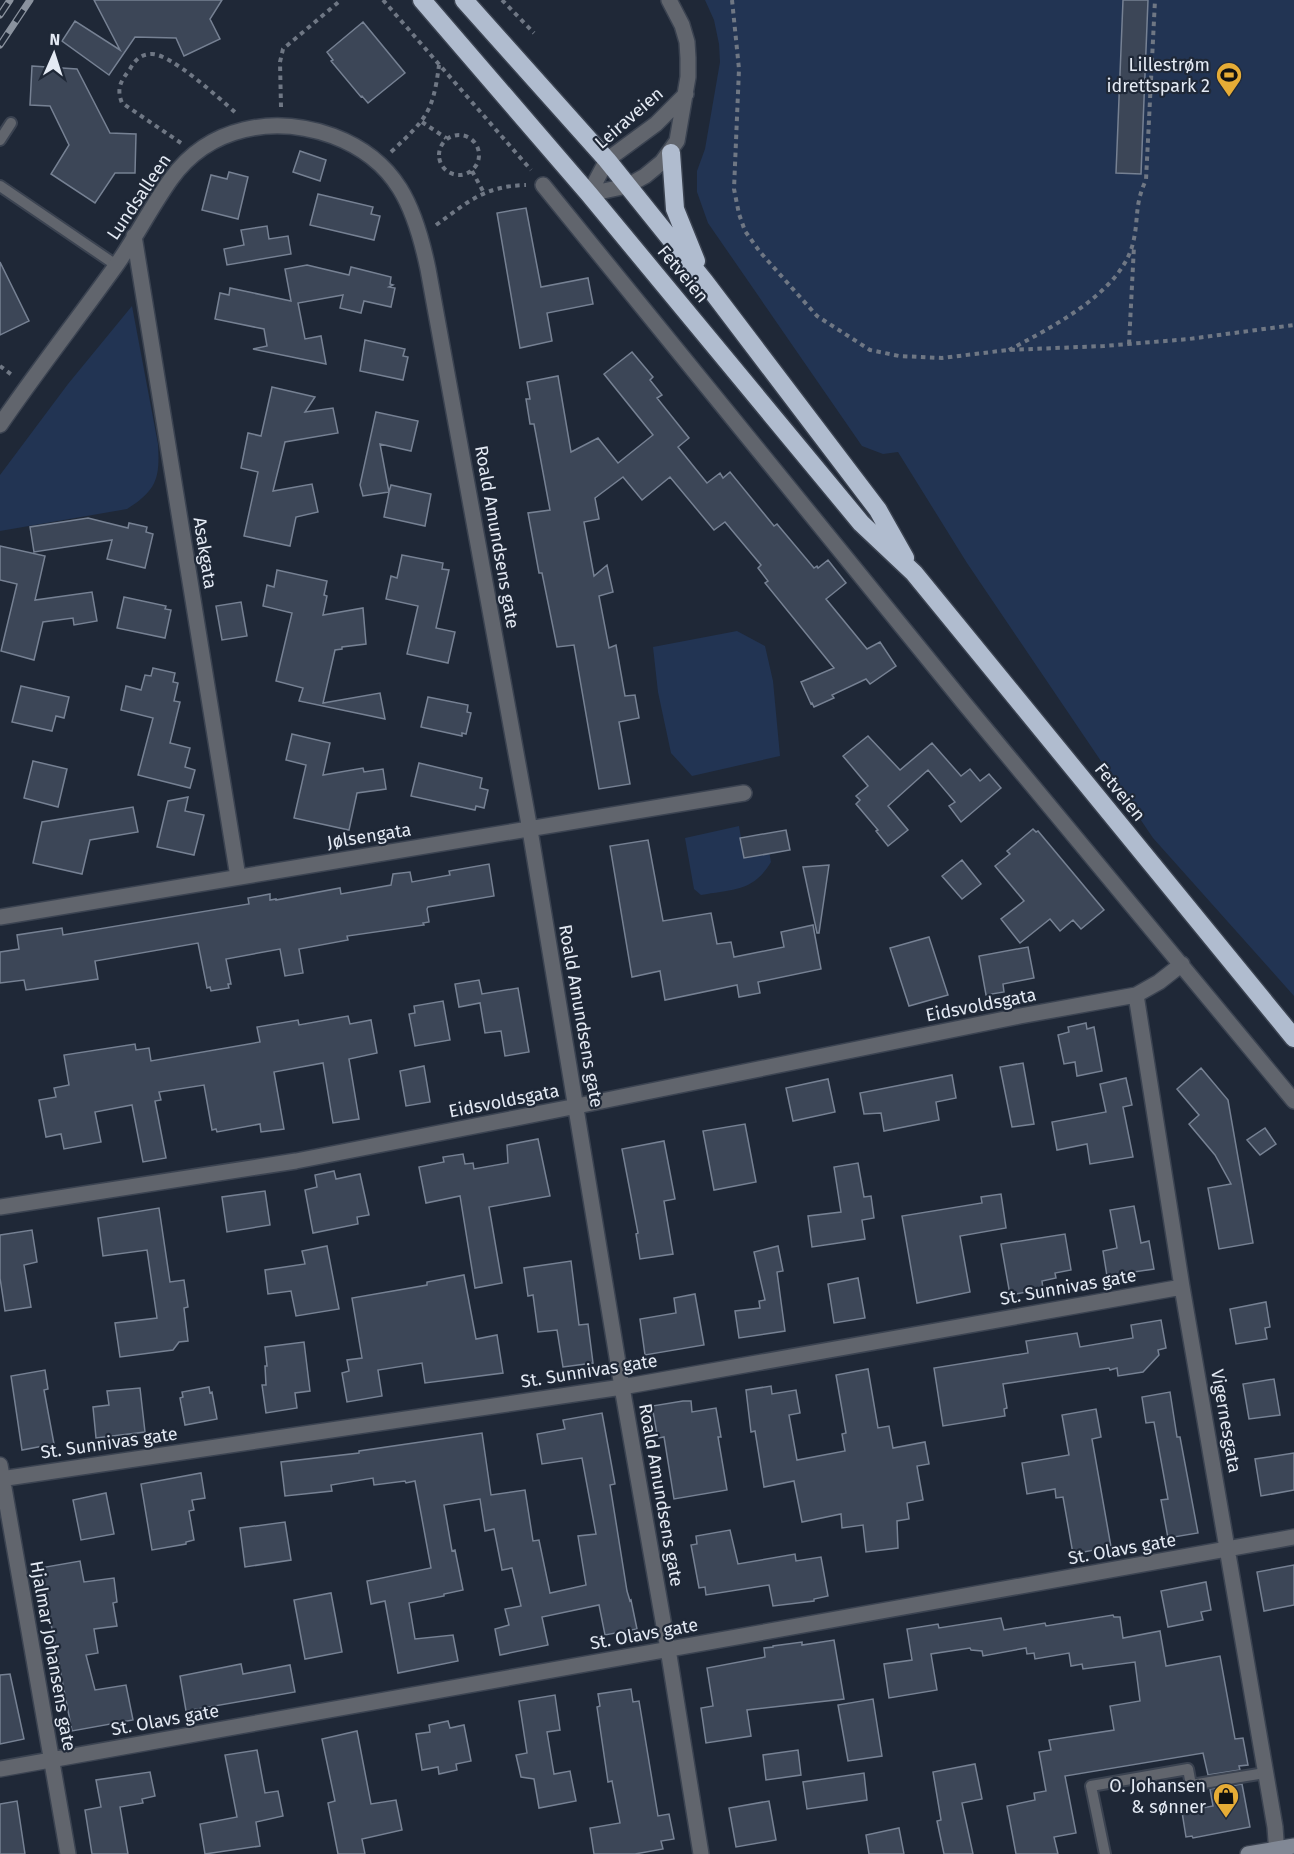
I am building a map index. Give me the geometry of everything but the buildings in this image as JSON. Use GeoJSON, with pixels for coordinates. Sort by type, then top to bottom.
{"type":"FeatureCollection","features":[{"type":"Feature","properties":{"kind":"highway","name":"Fetveien"},"geometry":{"type":"LineString","coordinates":[[422,0],[589,194],[861,523],[914,573],[1294,1038]]}},
{"type":"Feature","properties":{"kind":"highway","name":"Fetveien"},"geometry":{"type":"LineString","coordinates":[[464,0],[607,160],[705,282],[878,510],[914,573]]}},
{"type":"Feature","properties":{"kind":"highway"},"geometry":{"type":"LineString","coordinates":[[671,153],[675,209],[705,282]]}},
{"type":"Feature","properties":{"kind":"main road"},"geometry":{"type":"LineString","coordinates":[[1248,1854],[1277,1851],[1294,1846]]}},
{"type":"Feature","properties":{"kind":"street","name":"Leiraveien"},"geometry":{"type":"LineString","coordinates":[[589,194],[627,186],[645,177],[671,153],[677,141],[688,76],[687,42],[682,25],[669,0]]}},
{"type":"Feature","properties":{"kind":"street","name":"Leiraveien"},"geometry":{"type":"LineString","coordinates":[[589,194],[607,160],[656,124],[686,94]]}},
{"type":"Feature","properties":{"kind":"street","name":"Lundsalleen"},"geometry":{"type":"LineString","coordinates":[[0,425],[116,265],[172,178],[194,153],[218,139],[253,126],[280,125],[307,128],[347,142],[380,163],[402,189]]}},
{"type":"Feature","properties":{"kind":"street"},"geometry":{"type":"LineString","coordinates":[[543,185],[964,704],[1294,1101]]}},
{"type":"Feature","properties":{"kind":"street","name":"Roald Amundsens gate"},"geometry":{"type":"LineString","coordinates":[[402,189],[421,236],[530,830],[701,1854]]}},
{"type":"Feature","properties":{"kind":"street","name":"Asakgata"},"geometry":{"type":"LineString","coordinates":[[134,236],[238,877]]}},
{"type":"Feature","properties":{"kind":"street","name":"Jølsengata"},"geometry":{"type":"LineString","coordinates":[[0,917],[744,793]]}},
{"type":"Feature","properties":{"kind":"street","name":"Eidsvoldsgata"},"geometry":{"type":"LineString","coordinates":[[0,1207],[296,1161],[1020,1016],[1136,995],[1159,982],[1182,964]]}},
{"type":"Feature","properties":{"kind":"street","name":"Vigernesgata"},"geometry":{"type":"LineString","coordinates":[[1136,995],[1182,1287],[1275,1827],[1277,1851]]}},
{"type":"Feature","properties":{"kind":"street","name":"St. Sunnivas gate"},"geometry":{"type":"LineString","coordinates":[[1,1474],[622,1386],[1182,1287]]}},
{"type":"Feature","properties":{"kind":"street","name":"Hjalmar Johansens gate"},"geometry":{"type":"LineString","coordinates":[[1,1474],[68,1854]]}},
{"type":"Feature","properties":{"kind":"street","name":"St. Olavs gate"},"geometry":{"type":"LineString","coordinates":[[0,1769],[1228,1551],[1294,1537]]}},
{"type":"Feature","properties":{"kind":"lane"},"geometry":{"type":"LineString","coordinates":[[0,140],[11,123]]}},
{"type":"Feature","properties":{"kind":"lane"},"geometry":{"type":"LineString","coordinates":[[0,186],[116,265]]}},
{"type":"Feature","properties":{"kind":"lane"},"geometry":{"type":"LineString","coordinates":[[1105,1854],[1092,1786],[1188,1769],[1191,1785],[1265,1773]]}},
{"type":"Feature","properties":{"kind":"path"},"geometry":{"type":"LineString","coordinates":[[280,114],[280,62],[284,49],[341,0]]}},
{"type":"Feature","properties":{"kind":"path"},"geometry":{"type":"LineString","coordinates":[[383,0],[543,185]]}},
{"type":"Feature","properties":{"kind":"path"},"geometry":{"type":"LineString","coordinates":[[502,0],[534,33]]}},
{"type":"Feature","properties":{"kind":"path"},"geometry":{"type":"LineString","coordinates":[[732,0],[739,69],[734,189],[739,214],[746,231],[760,252],[817,316],[870,350],[899,356],[942,358],[1008,350],[1189,339],[1294,325]]}},
{"type":"Feature","properties":{"kind":"path"},"geometry":{"type":"LineString","coordinates":[[1129,344],[1137,200],[1146,180],[1155,0]]}},
{"type":"Feature","properties":{"kind":"path"},"geometry":{"type":"LineString","coordinates":[[194,153],[122,103],[118,93],[119,84],[135,60],[150,54],[160,55],[191,75],[253,126]]}},
{"type":"Feature","properties":{"kind":"path"},"geometry":{"type":"LineString","coordinates":[[380,163],[422,122],[434,100],[440,65]]}},
{"type":"Feature","properties":{"kind":"path"},"geometry":{"type":"LineString","coordinates":[[422,122],[446,138]]}},
{"type":"Feature","properties":{"kind":"path"},"geometry":{"type":"LineString","coordinates":[[456,135],[467,136],[476,142],[480,152],[479,163],[472,171],[462,176],[451,174],[443,168],[439,158],[440,147],[446,138],[456,135]]}},
{"type":"Feature","properties":{"kind":"path"},"geometry":{"type":"LineString","coordinates":[[472,171],[484,193]]}},
{"type":"Feature","properties":{"kind":"path"},"geometry":{"type":"LineString","coordinates":[[421,236],[479,194],[515,185],[543,185]]}},
{"type":"Feature","properties":{"kind":"path"},"geometry":{"type":"LineString","coordinates":[[1008,350],[1055,325],[1097,294],[1120,269],[1129,254],[1135,230]]}},
{"type":"Feature","properties":{"kind":"shaded area"},"geometry":{"type":"Polygon","coordinates":[[[705,0],[1294,0],[1294,996],[1153,838],[967,563],[898,452],[883,454],[862,446],[708,223],[697,192],[697,171],[705,149],[720,62],[714,20],[705,0]]]}},
{"type":"Feature","properties":{"kind":"shaded area"},"geometry":{"type":"Polygon","coordinates":[[[132,306],[158,444],[157,474],[151,489],[127,509],[0,531],[0,475],[68,384],[132,306]]]}},
{"type":"Feature","properties":{"kind":"shaded area"},"geometry":{"type":"Polygon","coordinates":[[[737,631],[765,646],[773,681],[780,756],[692,776],[671,753],[658,692],[653,647],[737,631]]]}},
{"type":"Feature","properties":{"kind":"shaded area"},"geometry":{"type":"Polygon","coordinates":[[[739,826],[744,855],[769,851],[771,862],[757,879],[741,888],[701,895],[694,889],[685,838],[739,826]]]}},
{"type":"Feature","properties":{"kind":"railway"},"geometry":{"type":"LineString","coordinates":[[0,15],[10,0]]}},
{"type":"Feature","properties":{"kind":"railway"},"geometry":{"type":"LineString","coordinates":[[0,45],[30,0]]}},
{"type":"Feature","properties":{"kind":"place","name":"Lillestrøm idrettspark 2"},"geometry":{"type":"Point","coordinates":[1229,98]}},
{"type":"Feature","properties":{"kind":"place","name":"O. Johansen & sønner"},"geometry":{"type":"Point","coordinates":[1226,1819]}}]}
